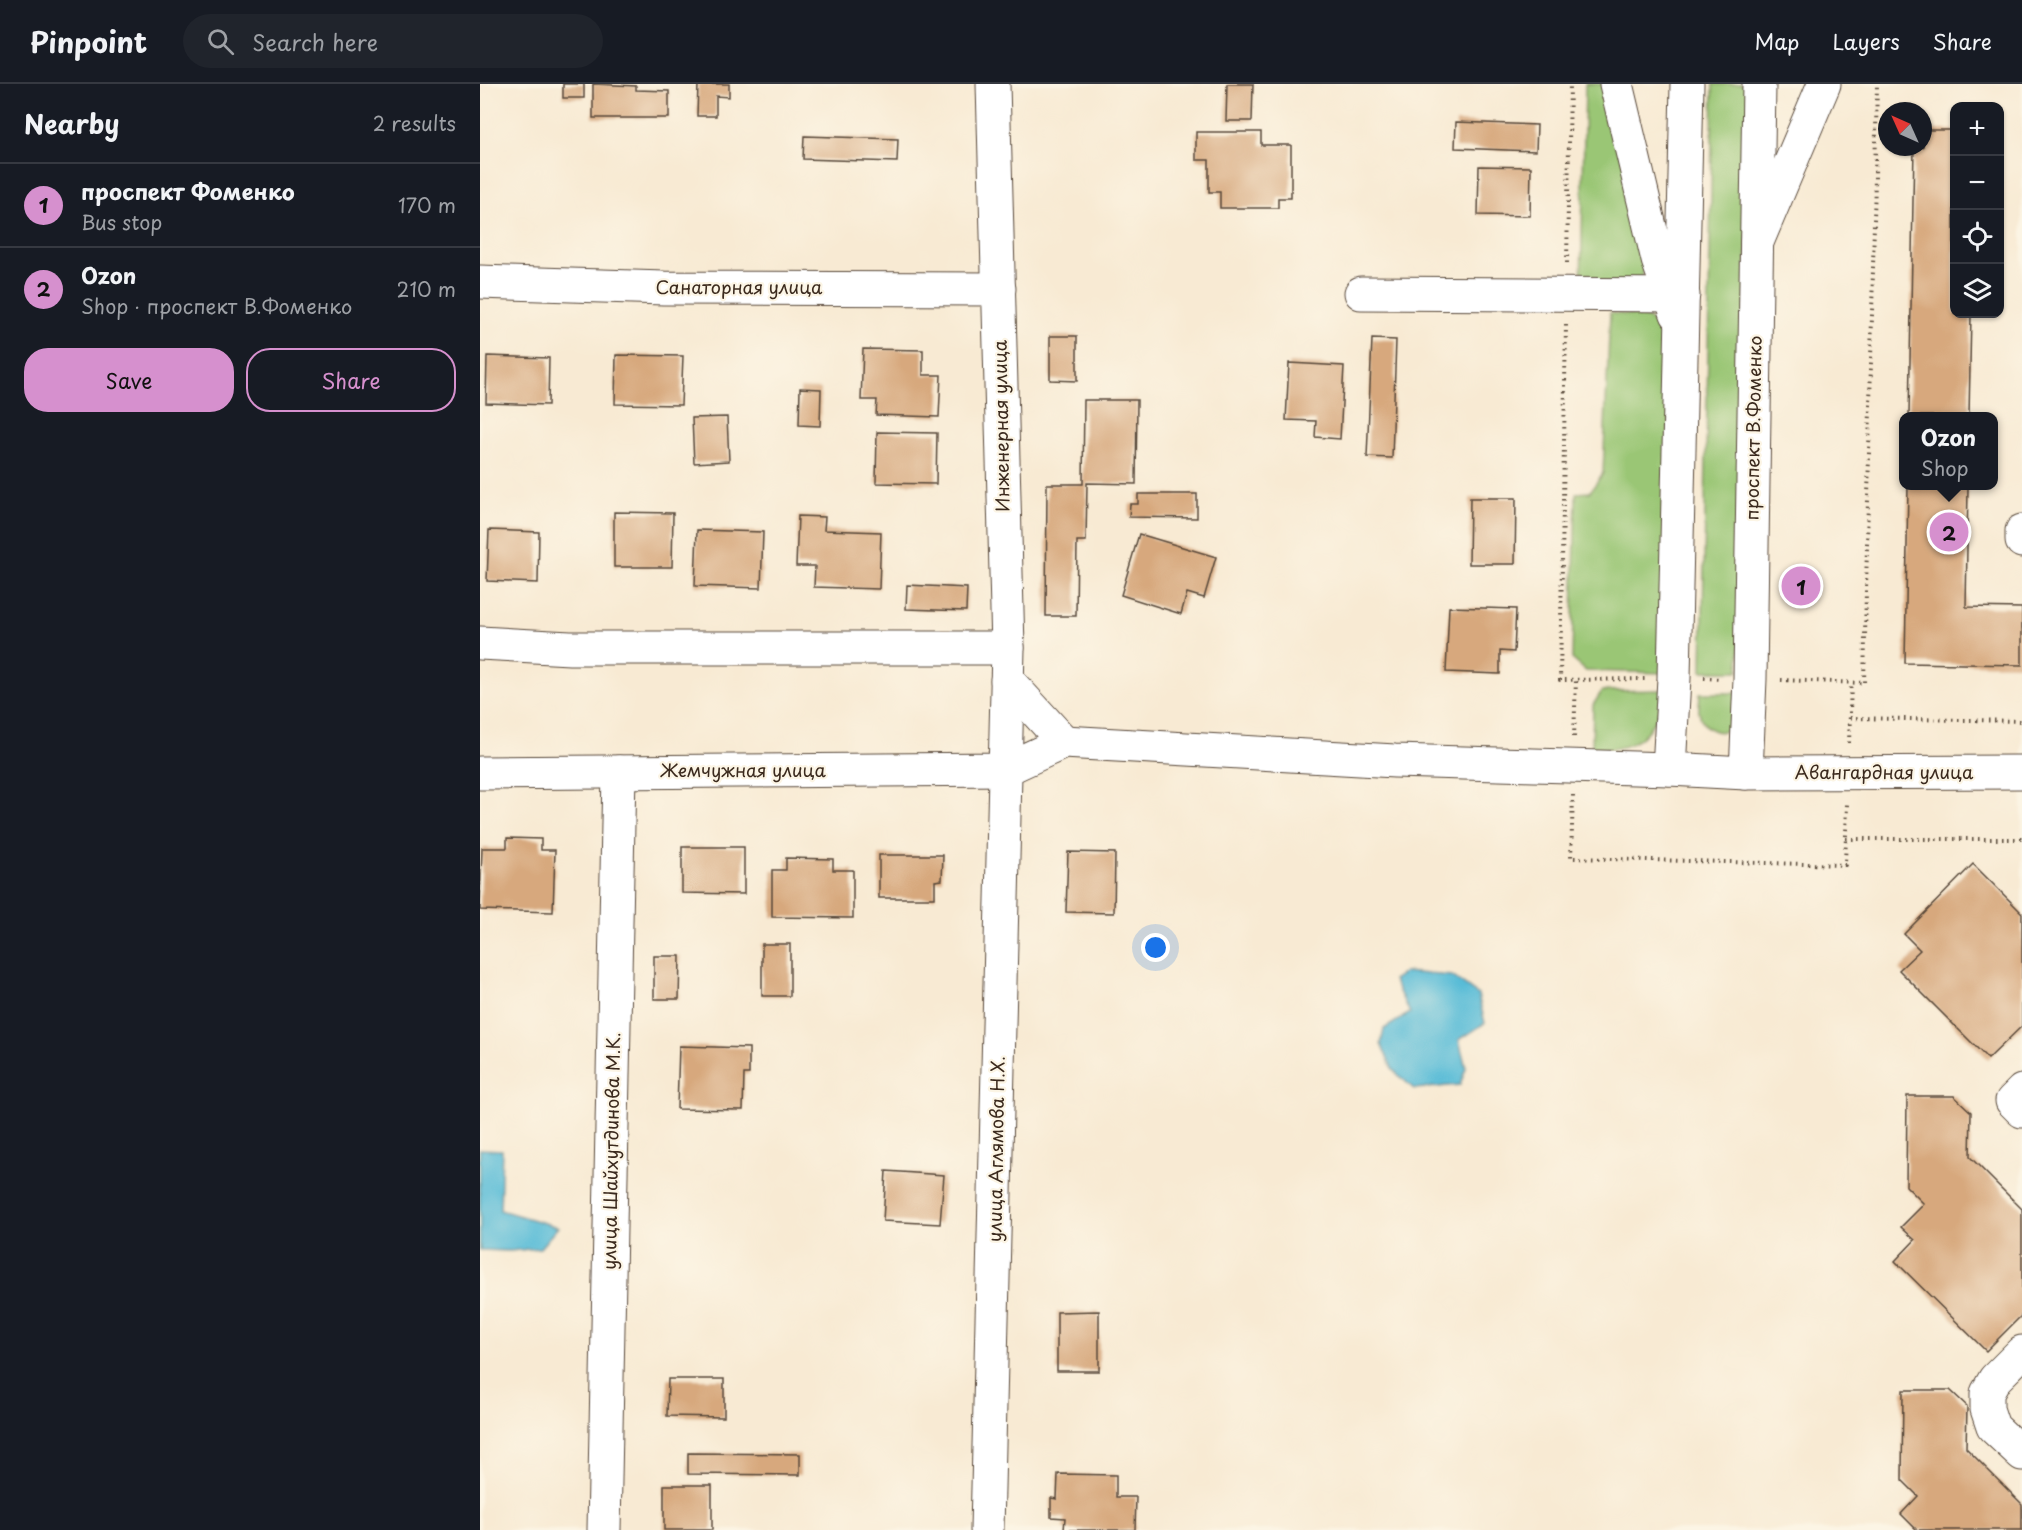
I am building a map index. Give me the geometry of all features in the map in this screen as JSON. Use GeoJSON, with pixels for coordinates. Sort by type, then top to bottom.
{"type":"FeatureCollection","features":[{"type":"Feature","properties":{"kind":"street","name":"Инженерная улица"},"geometry":{"type":"LineString","coordinates":[[993,84],[1008,648],[1006,769]]}},
{"type":"Feature","properties":{"kind":"street"},"geometry":{"type":"LineString","coordinates":[[1616,84],[1658,260],[1677,295]]}},
{"type":"Feature","properties":{"kind":"street"},"geometry":{"type":"LineString","coordinates":[[1669,769],[1674,678],[1683,330],[1677,295],[1687,84]]}},
{"type":"Feature","properties":{"kind":"street","name":"проспект В.Фоменко"},"geometry":{"type":"LineString","coordinates":[[1746,773],[1759,84]]}},
{"type":"Feature","properties":{"kind":"street"},"geometry":{"type":"LineString","coordinates":[[1756,243],[1824,84]]}},
{"type":"Feature","properties":{"kind":"street","name":"Санаторная улица"},"geometry":{"type":"LineString","coordinates":[[480,282],[664,288],[999,289]]}},
{"type":"Feature","properties":{"kind":"street"},"geometry":{"type":"LineString","coordinates":[[1361,293],[1677,295]]}},
{"type":"Feature","properties":{"kind":"street"},"geometry":{"type":"LineString","coordinates":[[2022,531],[2022,541]]}},
{"type":"Feature","properties":{"kind":"street"},"geometry":{"type":"LineString","coordinates":[[480,643],[570,648],[1008,648]]}},
{"type":"Feature","properties":{"kind":"street"},"geometry":{"type":"LineString","coordinates":[[1006,769],[1064,742],[1007,680]]}},
{"type":"Feature","properties":{"kind":"street","name":"Авангардная улица"},"geometry":{"type":"LineString","coordinates":[[1064,742],[1395,761],[1746,773],[2022,772]]}},
{"type":"Feature","properties":{"kind":"street","name":"Жемчужная улица"},"geometry":{"type":"LineString","coordinates":[[480,773],[1006,769]]}},
{"type":"Feature","properties":{"kind":"street","name":"улица Аглямова Н.Х."},"geometry":{"type":"LineString","coordinates":[[987,1530],[1006,769]]}},
{"type":"Feature","properties":{"kind":"street","name":"улица Шайхутдинова М.К."},"geometry":{"type":"LineString","coordinates":[[604,1530],[619,772]]}},
{"type":"Feature","properties":{"kind":"street"},"geometry":{"type":"LineString","coordinates":[[2022,1091],[2012,1101],[2022,1111]]}},
{"type":"Feature","properties":{"kind":"street"},"geometry":{"type":"LineString","coordinates":[[2022,1352],[1995,1379],[1987,1393],[1987,1409],[1993,1426],[2022,1454]]}},
{"type":"Feature","properties":{"kind":"path"},"geometry":{"type":"LineString","coordinates":[[1570,84],[1560,680],[1653,678]]}},
{"type":"Feature","properties":{"kind":"path"},"geometry":{"type":"LineString","coordinates":[[1774,680],[1864,683],[1877,84]]}},
{"type":"Feature","properties":{"kind":"path"},"geometry":{"type":"LineString","coordinates":[[1702,678],[1725,679]]}},
{"type":"Feature","properties":{"kind":"path"},"geometry":{"type":"LineString","coordinates":[[1576,680],[1570,858],[1845,865],[1847,795]]}},
{"type":"Feature","properties":{"kind":"path"},"geometry":{"type":"LineString","coordinates":[[1849,752],[1851,683]]}},
{"type":"Feature","properties":{"kind":"path"},"geometry":{"type":"LineString","coordinates":[[1850,718],[2022,721]]}},
{"type":"Feature","properties":{"kind":"path"},"geometry":{"type":"LineString","coordinates":[[1846,839],[2022,839]]}},
{"type":"Feature","properties":{"kind":"green space"},"geometry":{"type":"Polygon","coordinates":[[[1585,84],[1609,84],[1644,269],[1642,277],[1637,282],[1581,287],[1585,84]]]}},
{"type":"Feature","properties":{"kind":"green space"},"geometry":{"type":"Polygon","coordinates":[[[1713,84],[1750,84],[1739,671],[1702,671],[1713,84]]]}},
{"type":"Feature","properties":{"kind":"green space"},"geometry":{"type":"Polygon","coordinates":[[[1610,313],[1638,316],[1653,321],[1665,333],[1670,343],[1666,673],[1586,671],[1572,659],[1576,493],[1590,492],[1603,473],[1610,313]]]}},
{"type":"Feature","properties":{"kind":"green space"},"geometry":{"type":"Polygon","coordinates":[[[1667,690],[1656,718],[1642,736],[1622,747],[1592,750],[1593,705],[1602,691],[1667,690]]]}},
{"type":"Feature","properties":{"kind":"green space"},"geometry":{"type":"Polygon","coordinates":[[[1700,693],[1741,693],[1732,726],[1727,730],[1717,731],[1704,723],[1699,712],[1700,693]]]}},
{"type":"Feature","properties":{"kind":"water"},"geometry":{"type":"Polygon","coordinates":[[[1405,972],[1452,976],[1478,995],[1485,1023],[1459,1040],[1466,1068],[1460,1085],[1414,1089],[1393,1070],[1381,1044],[1384,1029],[1410,1013],[1393,980],[1405,972]]]}},
{"type":"Feature","properties":{"kind":"water"},"geometry":{"type":"Polygon","coordinates":[[[480,1149],[502,1150],[500,1210],[558,1227],[540,1248],[510,1251],[480,1250],[480,1149]]]}},
{"type":"Feature","properties":{"kind":"building"},"geometry":{"type":"Polygon","coordinates":[[[563,84],[584,84],[584,98],[563,98],[563,84]]]}},
{"type":"Feature","properties":{"kind":"building"},"geometry":{"type":"Polygon","coordinates":[[[593,84],[636,86],[636,90],[669,91],[669,118],[593,118],[593,84]]]}},
{"type":"Feature","properties":{"kind":"building"},"geometry":{"type":"Polygon","coordinates":[[[698,84],[729,84],[729,97],[716,96],[716,116],[697,116],[698,84]]]}},
{"type":"Feature","properties":{"kind":"building"},"geometry":{"type":"Polygon","coordinates":[[[1227,84],[1253,84],[1252,121],[1226,121],[1227,84]]]}},
{"type":"Feature","properties":{"kind":"building"},"geometry":{"type":"Polygon","coordinates":[[[1456,122],[1537,125],[1536,151],[1455,148],[1456,122]]]}},
{"type":"Feature","properties":{"kind":"building"},"geometry":{"type":"Polygon","coordinates":[[[1932,130],[1950,130],[1950,318],[1971,318],[1969,412],[1909,412],[1914,156],[1932,156],[1932,130]]]}},
{"type":"Feature","properties":{"kind":"building"},"geometry":{"type":"Polygon","coordinates":[[[1196,132],[1261,132],[1261,145],[1291,145],[1291,198],[1278,198],[1278,208],[1220,208],[1220,192],[1209,192],[1209,160],[1196,160],[1196,132]]]}},
{"type":"Feature","properties":{"kind":"building"},"geometry":{"type":"Polygon","coordinates":[[[804,136],[898,139],[897,162],[803,159],[804,136]]]}},
{"type":"Feature","properties":{"kind":"building"},"geometry":{"type":"Polygon","coordinates":[[[1479,166],[1531,167],[1530,216],[1478,215],[1479,166]]]}},
{"type":"Feature","properties":{"kind":"building"},"geometry":{"type":"Polygon","coordinates":[[[1050,336],[1077,336],[1077,381],[1050,380],[1050,336]]]}},
{"type":"Feature","properties":{"kind":"building"},"geometry":{"type":"Polygon","coordinates":[[[1372,339],[1396,340],[1392,458],[1367,457],[1372,339]]]}},
{"type":"Feature","properties":{"kind":"building"},"geometry":{"type":"Polygon","coordinates":[[[863,349],[923,350],[923,375],[941,375],[939,417],[876,415],[877,400],[861,400],[863,349]]]}},
{"type":"Feature","properties":{"kind":"building"},"geometry":{"type":"Polygon","coordinates":[[[616,355],[683,356],[681,405],[615,404],[616,355]]]}},
{"type":"Feature","properties":{"kind":"building"},"geometry":{"type":"Polygon","coordinates":[[[487,356],[549,358],[548,405],[486,403],[487,356]]]}},
{"type":"Feature","properties":{"kind":"building"},"geometry":{"type":"Polygon","coordinates":[[[1289,363],[1344,366],[1340,439],[1315,437],[1316,421],[1286,420],[1289,363]]]}},
{"type":"Feature","properties":{"kind":"building"},"geometry":{"type":"Polygon","coordinates":[[[800,388],[821,389],[820,426],[799,425],[800,388]]]}},
{"type":"Feature","properties":{"kind":"building"},"geometry":{"type":"Polygon","coordinates":[[[1084,400],[1137,400],[1136,484],[1087,483],[1086,541],[1077,541],[1076,616],[1046,616],[1047,484],[1083,484],[1084,400]]]}},
{"type":"Feature","properties":{"kind":"building"},"geometry":{"type":"Polygon","coordinates":[[[727,417],[729,461],[694,463],[692,418],[727,417]]]}},
{"type":"Feature","properties":{"kind":"building"},"geometry":{"type":"Polygon","coordinates":[[[877,432],[937,433],[936,484],[876,483],[877,432]]]}},
{"type":"Feature","properties":{"kind":"building"},"geometry":{"type":"Polygon","coordinates":[[[1908,490],[1968,490],[1966,607],[2022,608],[2022,665],[1905,663],[1908,490]]]}},
{"type":"Feature","properties":{"kind":"building"},"geometry":{"type":"Polygon","coordinates":[[[1138,494],[1197,494],[1197,518],[1129,517],[1130,504],[1138,504],[1138,494]]]}},
{"type":"Feature","properties":{"kind":"building"},"geometry":{"type":"Polygon","coordinates":[[[1470,498],[1516,498],[1515,564],[1469,564],[1470,498]]]}},
{"type":"Feature","properties":{"kind":"building"},"geometry":{"type":"Polygon","coordinates":[[[614,512],[673,513],[672,567],[614,567],[614,512]]]}},
{"type":"Feature","properties":{"kind":"building"},"geometry":{"type":"Polygon","coordinates":[[[798,516],[825,517],[824,530],[881,532],[879,589],[814,587],[815,566],[796,566],[798,516]]]}},
{"type":"Feature","properties":{"kind":"building"},"geometry":{"type":"Polygon","coordinates":[[[489,530],[539,532],[538,583],[487,581],[489,530]]]}},
{"type":"Feature","properties":{"kind":"building"},"geometry":{"type":"Polygon","coordinates":[[[697,530],[763,532],[761,588],[695,586],[697,530]]]}},
{"type":"Feature","properties":{"kind":"building"},"geometry":{"type":"Polygon","coordinates":[[[1139,534],[1216,557],[1204,598],[1187,593],[1181,614],[1121,595],[1139,534]]]}},
{"type":"Feature","properties":{"kind":"building"},"geometry":{"type":"Polygon","coordinates":[[[907,585],[967,588],[966,611],[906,609],[907,585]]]}},
{"type":"Feature","properties":{"kind":"building"},"geometry":{"type":"Polygon","coordinates":[[[1449,607],[1516,609],[1514,652],[1500,651],[1500,674],[1446,672],[1449,607]]]}},
{"type":"Feature","properties":{"kind":"building"},"geometry":{"type":"Polygon","coordinates":[[[507,838],[541,839],[541,850],[555,850],[553,912],[480,910],[482,848],[507,848],[507,838]]]}},
{"type":"Feature","properties":{"kind":"building"},"geometry":{"type":"Polygon","coordinates":[[[682,847],[744,847],[744,894],[682,893],[682,847]]]}},
{"type":"Feature","properties":{"kind":"building"},"geometry":{"type":"Polygon","coordinates":[[[1068,852],[1115,853],[1114,913],[1066,912],[1068,852]]]}},
{"type":"Feature","properties":{"kind":"building"},"geometry":{"type":"Polygon","coordinates":[[[879,855],[943,855],[942,880],[935,881],[935,898],[879,898],[879,855]]]}},
{"type":"Feature","properties":{"kind":"building"},"geometry":{"type":"Polygon","coordinates":[[[786,858],[833,859],[833,870],[853,870],[853,918],[772,917],[772,870],[786,870],[786,858]]]}},
{"type":"Feature","properties":{"kind":"building"},"geometry":{"type":"Polygon","coordinates":[[[1973,864],[2022,913],[2022,1026],[1988,1059],[1899,970],[1920,950],[1904,934],[1973,864]]]}},
{"type":"Feature","properties":{"kind":"building"},"geometry":{"type":"Polygon","coordinates":[[[762,944],[790,944],[790,996],[762,996],[762,944]]]}},
{"type":"Feature","properties":{"kind":"building"},"geometry":{"type":"Polygon","coordinates":[[[654,956],[680,956],[679,999],[654,999],[654,956]]]}},
{"type":"Feature","properties":{"kind":"building"},"geometry":{"type":"Polygon","coordinates":[[[679,1046],[749,1048],[749,1074],[744,1074],[743,1110],[677,1109],[679,1046]]]}},
{"type":"Feature","properties":{"kind":"building"},"geometry":{"type":"Polygon","coordinates":[[[1907,1096],[1954,1096],[1971,1112],[1970,1157],[2022,1209],[2022,1315],[1986,1351],[1895,1261],[1915,1240],[1901,1227],[1924,1204],[1906,1186],[1907,1096]]]}},
{"type":"Feature","properties":{"kind":"building"},"geometry":{"type":"Polygon","coordinates":[[[886,1171],[944,1175],[940,1224],[883,1221],[886,1171]]]}},
{"type":"Feature","properties":{"kind":"building"},"geometry":{"type":"Polygon","coordinates":[[[1099,1311],[1099,1371],[1057,1371],[1057,1312],[1099,1311]]]}},
{"type":"Feature","properties":{"kind":"building"},"geometry":{"type":"Polygon","coordinates":[[[668,1379],[724,1379],[724,1417],[667,1416],[668,1379]]]}},
{"type":"Feature","properties":{"kind":"building"},"geometry":{"type":"Polygon","coordinates":[[[1903,1390],[1950,1390],[1967,1406],[1966,1448],[2022,1504],[2022,1530],[1917,1530],[1901,1514],[1918,1496],[1902,1480],[1903,1390]]]}},
{"type":"Feature","properties":{"kind":"building"},"geometry":{"type":"Polygon","coordinates":[[[688,1453],[800,1454],[800,1475],[688,1474],[688,1453]]]}},
{"type":"Feature","properties":{"kind":"building"},"geometry":{"type":"Polygon","coordinates":[[[1058,1474],[1116,1475],[1116,1497],[1136,1497],[1135,1530],[1064,1530],[1065,1518],[1051,1517],[1051,1498],[1057,1499],[1058,1474]]]}},
{"type":"Feature","properties":{"kind":"building"},"geometry":{"type":"Polygon","coordinates":[[[664,1485],[712,1485],[712,1530],[664,1530],[664,1485]]]}},
{"type":"Feature","properties":{"kind":"place","name":"Ozon"},"geometry":{"type":"Point","coordinates":[1949,532]}},
{"type":"Feature","properties":{"kind":"place","name":"проспект Фоменко"},"geometry":{"type":"Point","coordinates":[1801,586]}}]}
